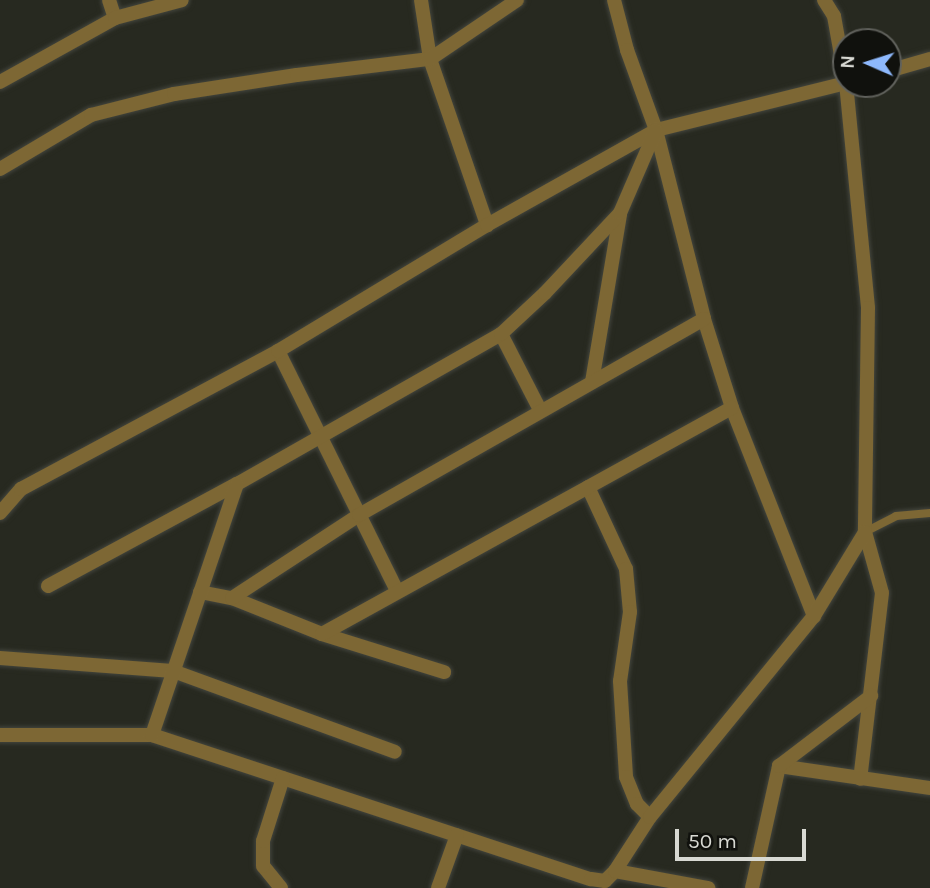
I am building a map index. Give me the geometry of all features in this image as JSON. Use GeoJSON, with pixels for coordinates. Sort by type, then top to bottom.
{"type":"FeatureCollection","features":[{"type":"Feature","properties":{"kind":"street"},"geometry":{"type":"LineString","coordinates":[[108,0],[115,18]]}},
{"type":"Feature","properties":{"kind":"street"},"geometry":{"type":"LineString","coordinates":[[0,82],[115,18],[182,0]]}},
{"type":"Feature","properties":{"kind":"street"},"geometry":{"type":"LineString","coordinates":[[421,0],[430,60],[487,225]]}},
{"type":"Feature","properties":{"kind":"street"},"geometry":{"type":"LineString","coordinates":[[0,169],[92,115],[163,97],[297,75],[430,60],[517,0]]}},
{"type":"Feature","properties":{"kind":"street"},"geometry":{"type":"LineString","coordinates":[[614,0],[627,50],[656,130],[704,319],[732,408],[814,616]]}},
{"type":"Feature","properties":{"kind":"street"},"geometry":{"type":"LineString","coordinates":[[824,0],[834,16],[836,28]]}},
{"type":"Feature","properties":{"kind":"street"},"geometry":{"type":"LineString","coordinates":[[902,67],[930,59]]}},
{"type":"Feature","properties":{"kind":"street"},"geometry":{"type":"LineString","coordinates":[[0,513],[22,489],[278,351],[487,225],[656,130],[832,86]]}},
{"type":"Feature","properties":{"kind":"street"},"geometry":{"type":"LineString","coordinates":[[847,98],[868,308],[865,532],[882,593],[860,779]]}},
{"type":"Feature","properties":{"kind":"street"},"geometry":{"type":"LineString","coordinates":[[592,382],[621,213],[656,130]]}},
{"type":"Feature","properties":{"kind":"street"},"geometry":{"type":"LineString","coordinates":[[48,586],[237,484],[501,334],[545,293],[621,213]]}},
{"type":"Feature","properties":{"kind":"street"},"geometry":{"type":"LineString","coordinates":[[232,598],[359,515],[704,319]]}},
{"type":"Feature","properties":{"kind":"street"},"geometry":{"type":"LineString","coordinates":[[501,334],[540,410]]}},
{"type":"Feature","properties":{"kind":"street"},"geometry":{"type":"LineString","coordinates":[[278,351],[397,592]]}},
{"type":"Feature","properties":{"kind":"street"},"geometry":{"type":"LineString","coordinates":[[322,634],[732,408]]}},
{"type":"Feature","properties":{"kind":"street"},"geometry":{"type":"LineString","coordinates":[[152,734],[237,484]]}},
{"type":"Feature","properties":{"kind":"street"},"geometry":{"type":"LineString","coordinates":[[588,487],[626,569],[630,612],[620,681],[626,777],[637,804],[650,817]]}},
{"type":"Feature","properties":{"kind":"street"},"geometry":{"type":"LineString","coordinates":[[0,735],[152,734],[591,879],[605,881],[615,871],[650,817],[814,616],[865,532]]}},
{"type":"Feature","properties":{"kind":"street"},"geometry":{"type":"LineString","coordinates":[[200,592],[232,598],[322,634],[444,672]]}},
{"type":"Feature","properties":{"kind":"street"},"geometry":{"type":"LineString","coordinates":[[0,658],[173,671],[396,752]]}},
{"type":"Feature","properties":{"kind":"street"},"geometry":{"type":"LineString","coordinates":[[752,888],[779,765],[871,696]]}},
{"type":"Feature","properties":{"kind":"street"},"geometry":{"type":"LineString","coordinates":[[779,765],[930,788]]}},
{"type":"Feature","properties":{"kind":"street"},"geometry":{"type":"LineString","coordinates":[[281,888],[264,866],[263,841],[283,778]]}},
{"type":"Feature","properties":{"kind":"street"},"geometry":{"type":"LineString","coordinates":[[438,888],[457,835]]}},
{"type":"Feature","properties":{"kind":"street"},"geometry":{"type":"LineString","coordinates":[[615,871],[700,887]]}},
{"type":"Feature","properties":{"kind":"lane"},"geometry":{"type":"LineString","coordinates":[[865,532],[896,516],[930,513]]}}]}
